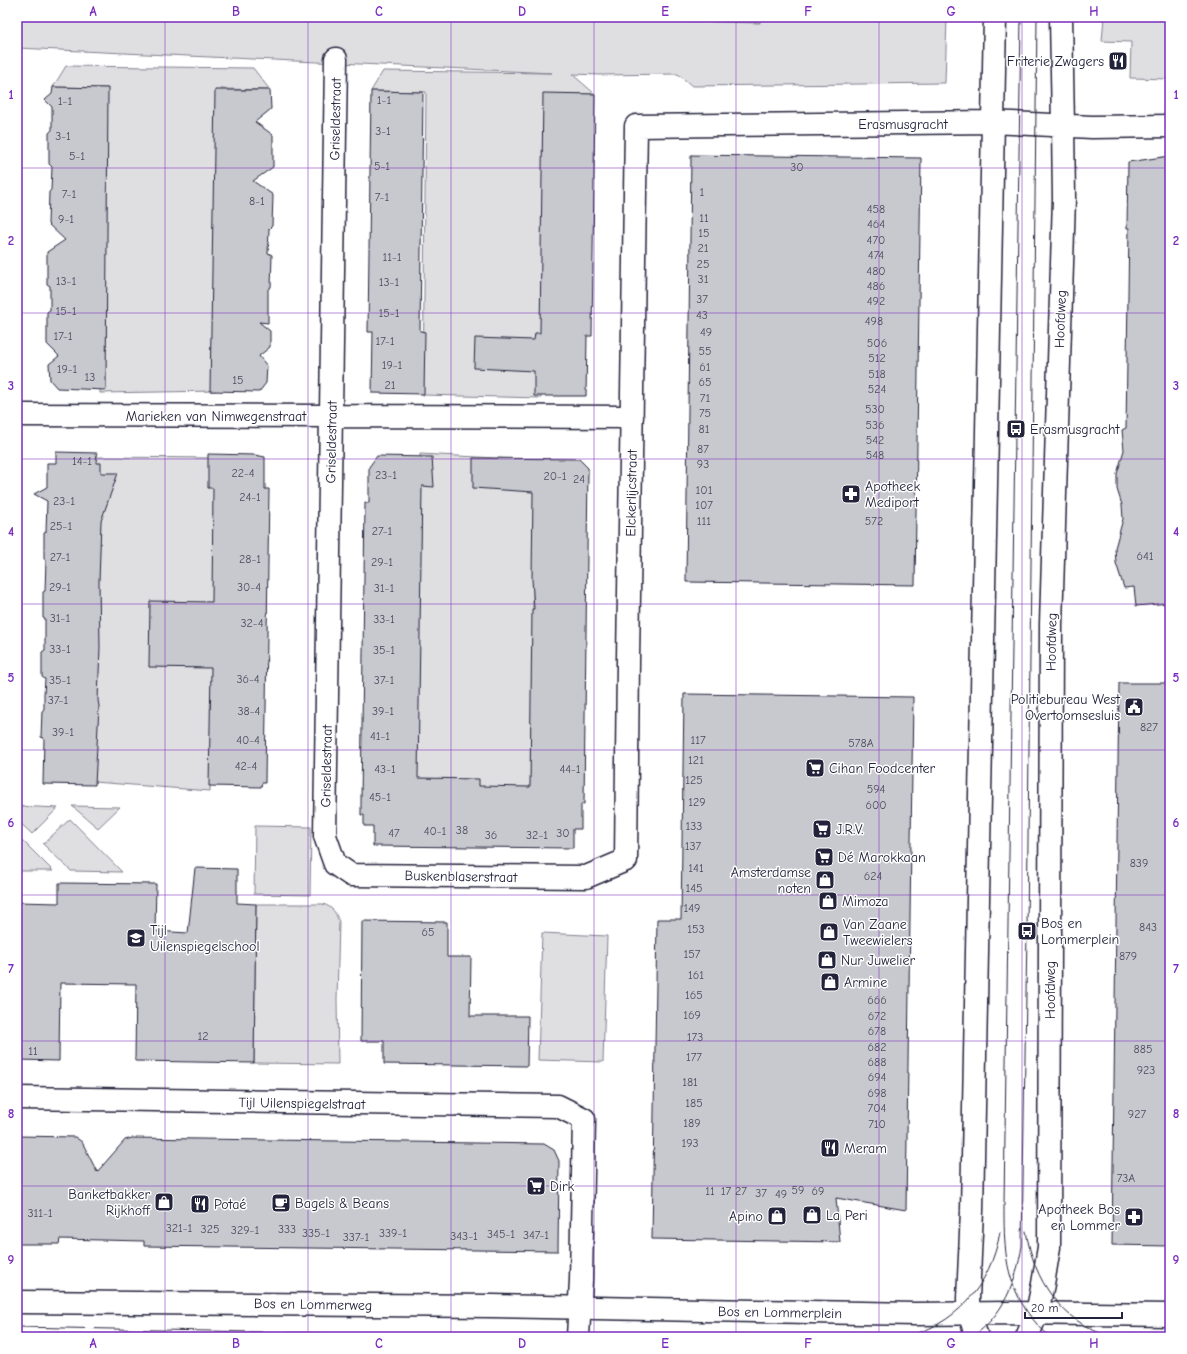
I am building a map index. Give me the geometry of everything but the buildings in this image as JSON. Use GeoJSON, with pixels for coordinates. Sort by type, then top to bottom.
{"type":"FeatureCollection","features":[{"type":"Feature","properties":{"kind":"street"},"geometry":{"type":"LineString","coordinates":[[977,1337],[969,1313],[968,1299],[972,1211],[995,17]]}},
{"type":"Feature","properties":{"kind":"street","name":"Hoofdweg"},"geometry":{"type":"LineString","coordinates":[[1027,1337],[1037,1313],[1049,1246],[1051,630],[1063,206],[1063,126],[1060,17]]}},
{"type":"Feature","properties":{"kind":"street","name":"Griseldestraat"},"geometry":{"type":"LineString","coordinates":[[326,826],[336,59]]}},
{"type":"Feature","properties":{"kind":"street","name":"Erasmusgracht"},"geometry":{"type":"LineString","coordinates":[[636,126],[992,122],[1092,127],[1170,126]]}},
{"type":"Feature","properties":{"kind":"street","name":"Elckerlijcstraat"},"geometry":{"type":"LineString","coordinates":[[626,860],[636,126]]}},
{"type":"Feature","properties":{"kind":"street","name":"Marieken van Nimwegenstraat"},"geometry":{"type":"LineString","coordinates":[[17,415],[632,418]]}},
{"type":"Feature","properties":{"kind":"street","name":"Buskenblaserstraat"},"geometry":{"type":"LineString","coordinates":[[326,826],[325,836],[336,864],[351,875],[586,877],[626,860]]}},
{"type":"Feature","properties":{"kind":"street","name":"Tijl Uilenspiegelstraat"},"geometry":{"type":"LineString","coordinates":[[17,1098],[558,1106],[584,1119],[579,1308]]}},
{"type":"Feature","properties":{"kind":"street","name":"Bos en Lommerweg"},"geometry":{"type":"LineString","coordinates":[[17,1302],[579,1308]]}},
{"type":"Feature","properties":{"kind":"street"},"geometry":{"type":"LineString","coordinates":[[578,1337],[579,1308]]}},
{"type":"Feature","properties":{"kind":"street","name":"Bos en Lommerplein"},"geometry":{"type":"LineString","coordinates":[[579,1308],[915,1314],[1037,1313],[1170,1315]]}},
{"type":"Feature","properties":{"kind":"shaded area"},"geometry":{"type":"Polygon","coordinates":[[[17,17],[947,17],[945,83],[692,86],[678,74],[572,74],[595,94],[547,94],[541,398],[423,395],[426,92],[371,91],[383,71],[552,73],[17,48],[17,17]]]}},
{"type":"Feature","properties":{"kind":"shaded area"},"geometry":{"type":"Polygon","coordinates":[[[1104,17],[1170,17],[1170,79],[1130,78],[1131,42],[1102,41],[1104,17]]]}},
{"type":"Feature","properties":{"kind":"shaded area"},"geometry":{"type":"Polygon","coordinates":[[[66,66],[253,68],[270,90],[221,89],[216,391],[100,393],[107,88],[53,87],[66,66]]]}},
{"type":"Feature","properties":{"kind":"shaded area"},"geometry":{"type":"Polygon","coordinates":[[[420,454],[535,460],[530,818],[412,811],[420,454]]]}},
{"type":"Feature","properties":{"kind":"shaded area"},"geometry":{"type":"Polygon","coordinates":[[[97,457],[219,458],[210,791],[94,782],[97,457]]]}},
{"type":"Feature","properties":{"kind":"shaded area"},"geometry":{"type":"Polygon","coordinates":[[[17,806],[58,808],[32,834],[17,820],[17,806]]]}},
{"type":"Feature","properties":{"kind":"shaded area"},"geometry":{"type":"Polygon","coordinates":[[[72,806],[120,807],[98,828],[72,806]]]}},
{"type":"Feature","properties":{"kind":"shaded area"},"geometry":{"type":"Polygon","coordinates":[[[70,819],[122,872],[71,871],[43,844],[70,819]]]}},
{"type":"Feature","properties":{"kind":"shaded area"},"geometry":{"type":"Polygon","coordinates":[[[255,826],[311,827],[310,895],[254,894],[255,826]]]}},
{"type":"Feature","properties":{"kind":"shaded area"},"geometry":{"type":"Polygon","coordinates":[[[17,835],[53,871],[17,871],[17,835]]]}},
{"type":"Feature","properties":{"kind":"shaded area"},"geometry":{"type":"Polygon","coordinates":[[[256,904],[323,904],[332,909],[337,916],[339,922],[337,1000],[338,1064],[254,1063],[256,904]]]}},
{"type":"Feature","properties":{"kind":"shaded area"},"geometry":{"type":"Polygon","coordinates":[[[542,933],[607,936],[603,1062],[538,1060],[542,933]]]}},
{"type":"Feature","properties":{"kind":"water"},"geometry":{"type":"Polygon","coordinates":[[[551,17],[760,17],[760,23],[551,17]]]}},
{"type":"Feature","properties":{"kind":"tram line"},"geometry":{"type":"LineString","coordinates":[[1021,17],[1004,1232],[1009,1272],[1013,1285],[1026,1310],[1034,1321],[1051,1337]]}},
{"type":"Feature","properties":{"kind":"tram line"},"geometry":{"type":"LineString","coordinates":[[972,1337],[992,1319],[1007,1297],[1016,1272],[1022,1246],[1037,17]]}},
{"type":"Feature","properties":{"kind":"tram line"},"geometry":{"type":"LineString","coordinates":[[1026,1231],[1036,1267],[1043,1283],[1053,1297],[1064,1310],[1078,1321],[1093,1330],[1111,1337]]}},
{"type":"Feature","properties":{"kind":"tram line"},"geometry":{"type":"LineString","coordinates":[[901,1337],[920,1332],[938,1324],[954,1314],[967,1301],[979,1286],[988,1270],[1000,1232]]}},
{"type":"Feature","properties":{"kind":"tram line"},"geometry":{"type":"LineString","coordinates":[[17,1327],[495,1337]]}},
{"type":"Feature","properties":{"kind":"place","name":"Friterie Zwagers"},"geometry":{"type":"Point","coordinates":[1118,61]}},
{"type":"Feature","properties":{"kind":"place","name":"Erasmusgracht"},"geometry":{"type":"Point","coordinates":[1016,429]}},
{"type":"Feature","properties":{"kind":"place","name":"Apotheek Mediport"},"geometry":{"type":"Point","coordinates":[851,494]}},
{"type":"Feature","properties":{"kind":"place","name":"Politiebureau West Overtoomsesluis"},"geometry":{"type":"Point","coordinates":[1134,707]}},
{"type":"Feature","properties":{"kind":"place","name":"Cihan Foodcenter"},"geometry":{"type":"Point","coordinates":[815,768]}},
{"type":"Feature","properties":{"kind":"place","name":"J.R.V."},"geometry":{"type":"Point","coordinates":[822,829]}},
{"type":"Feature","properties":{"kind":"place","name":"Dé Marokkaan"},"geometry":{"type":"Point","coordinates":[824,857]}},
{"type":"Feature","properties":{"kind":"place","name":"Amsterdamse noten"},"geometry":{"type":"Point","coordinates":[825,880]}},
{"type":"Feature","properties":{"kind":"place","name":"Mimoza"},"geometry":{"type":"Point","coordinates":[828,901]}},
{"type":"Feature","properties":{"kind":"place","name":"Bos en Lommerplein"},"geometry":{"type":"Point","coordinates":[1027,931]}},
{"type":"Feature","properties":{"kind":"place","name":"Van Zaane Tweewielers"},"geometry":{"type":"Point","coordinates":[829,932]}},
{"type":"Feature","properties":{"kind":"place","name":"Tijl Uilenspiegelschool"},"geometry":{"type":"Point","coordinates":[136,938]}},
{"type":"Feature","properties":{"kind":"place","name":"Nur Juwelier"},"geometry":{"type":"Point","coordinates":[827,960]}},
{"type":"Feature","properties":{"kind":"place","name":"Armine"},"geometry":{"type":"Point","coordinates":[830,982]}},
{"type":"Feature","properties":{"kind":"place","name":"Meram"},"geometry":{"type":"Point","coordinates":[830,1148]}},
{"type":"Feature","properties":{"kind":"place","name":"Dirk"},"geometry":{"type":"Point","coordinates":[536,1186]}},
{"type":"Feature","properties":{"kind":"place","name":"Banketbakker Rijkhoff"},"geometry":{"type":"Point","coordinates":[164,1202]}},
{"type":"Feature","properties":{"kind":"place","name":"Bagels & Beans"},"geometry":{"type":"Point","coordinates":[281,1203]}},
{"type":"Feature","properties":{"kind":"place","name":"Potaé"},"geometry":{"type":"Point","coordinates":[200,1204]}},
{"type":"Feature","properties":{"kind":"place","name":"La Peri"},"geometry":{"type":"Point","coordinates":[812,1215]}},
{"type":"Feature","properties":{"kind":"place","name":"Apino"},"geometry":{"type":"Point","coordinates":[777,1216]}},
{"type":"Feature","properties":{"kind":"place","name":"Apotheek Bos en Lommer"},"geometry":{"type":"Point","coordinates":[1134,1217]}}]}
